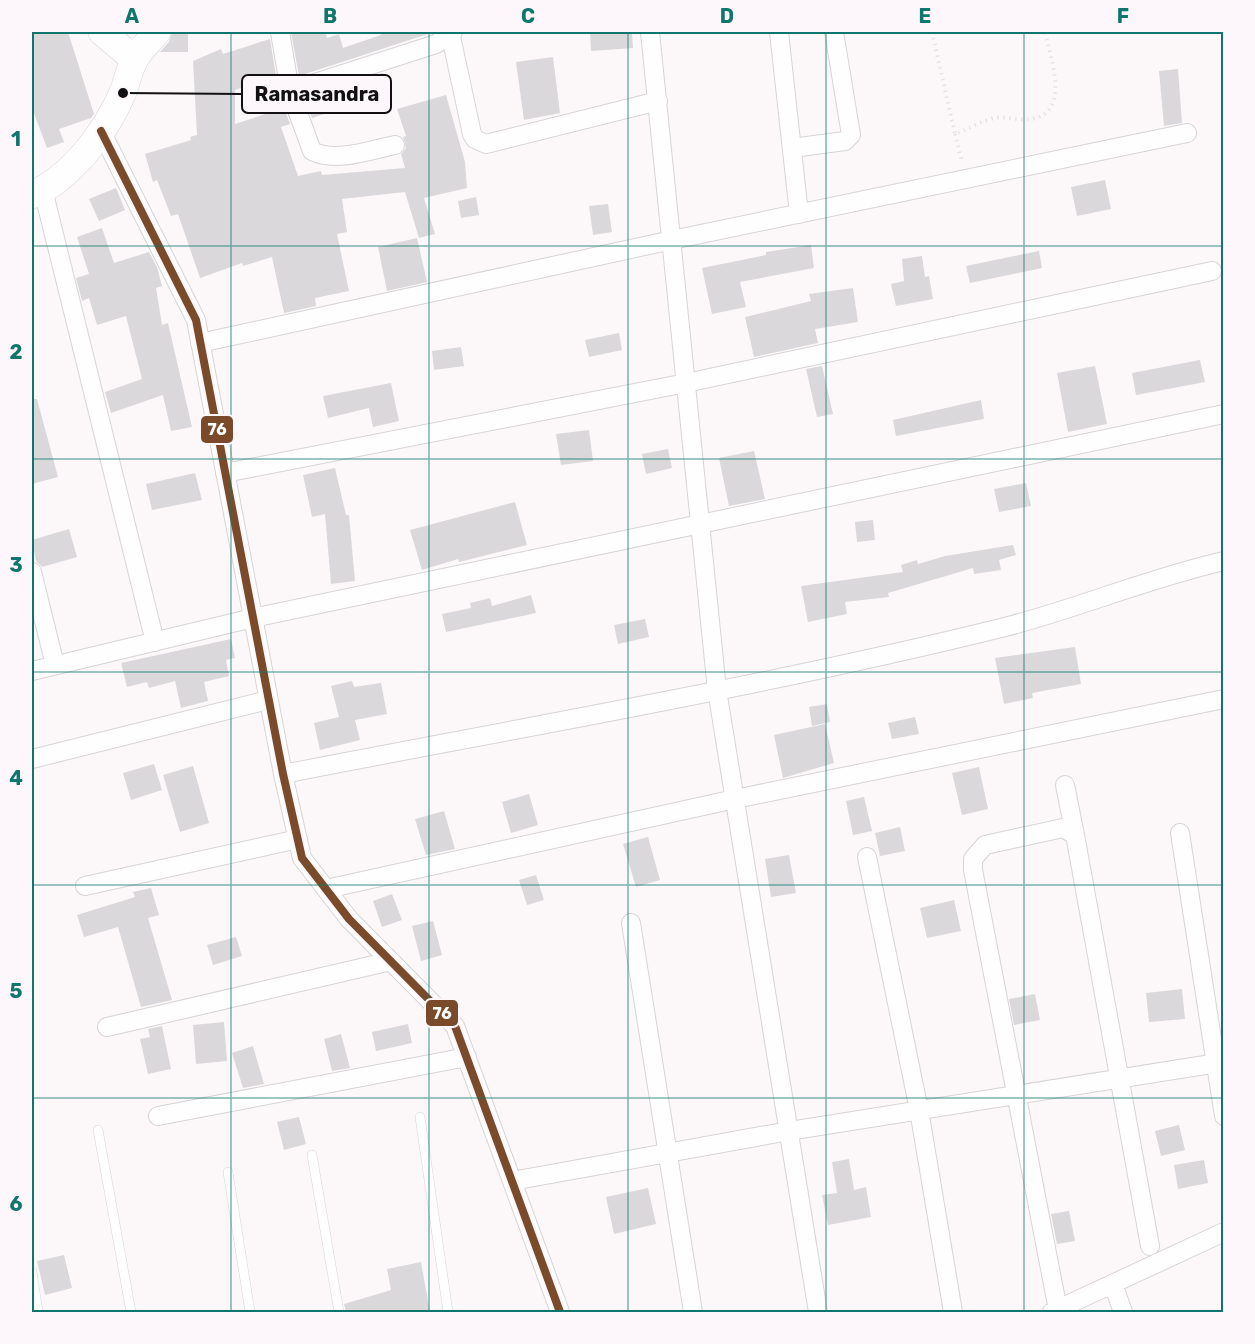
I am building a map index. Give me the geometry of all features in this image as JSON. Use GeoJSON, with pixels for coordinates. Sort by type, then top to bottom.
{"type":"FeatureCollection","features":[{"type":"Feature","properties":{"kind":"street"},"geometry":{"type":"LineString","coordinates":[[102,32],[135,59]]}},
{"type":"Feature","properties":{"kind":"street"},"geometry":{"type":"LineString","coordinates":[[155,642],[37,193],[73,165],[101,131],[123,93],[135,59],[157,32]]}},
{"type":"Feature","properties":{"kind":"street"},"geometry":{"type":"LineString","coordinates":[[280,32],[290,91],[312,151],[322,156],[341,156],[395,145]]}},
{"type":"Feature","properties":{"kind":"street"},"geometry":{"type":"LineString","coordinates":[[290,91],[436,44],[451,32],[472,134],[480,142],[486,144],[658,101]]}},
{"type":"Feature","properties":{"kind":"street"},"geometry":{"type":"LineString","coordinates":[[650,32],[717,690],[818,1312]]}},
{"type":"Feature","properties":{"kind":"street"},"geometry":{"type":"LineString","coordinates":[[779,32],[799,214]]}},
{"type":"Feature","properties":{"kind":"street"},"geometry":{"type":"LineString","coordinates":[[792,148],[845,141],[851,135],[834,32]]}},
{"type":"Feature","properties":{"kind":"street"},"geometry":{"type":"LineString","coordinates":[[101,131],[196,320],[268,700],[302,858],[349,919],[455,1026],[560,1312]]}},
{"type":"Feature","properties":{"kind":"street"},"geometry":{"type":"LineString","coordinates":[[200,343],[672,240],[1187,133]]}},
{"type":"Feature","properties":{"kind":"street"},"geometry":{"type":"LineString","coordinates":[[225,473],[686,383],[1212,271]]}},
{"type":"Feature","properties":{"kind":"street"},"geometry":{"type":"LineString","coordinates":[[32,671],[253,618],[1224,414]]}},
{"type":"Feature","properties":{"kind":"street"},"geometry":{"type":"LineString","coordinates":[[283,774],[717,690],[1007,626],[1174,572],[1224,561]]}},
{"type":"Feature","properties":{"kind":"street"},"geometry":{"type":"LineString","coordinates":[[32,572],[55,666]]}},
{"type":"Feature","properties":{"kind":"street"},"geometry":{"type":"LineString","coordinates":[[326,889],[735,799],[1224,699]]}},
{"type":"Feature","properties":{"kind":"street"},"geometry":{"type":"LineString","coordinates":[[32,759],[268,700]]}},
{"type":"Feature","properties":{"kind":"street"},"geometry":{"type":"LineString","coordinates":[[1065,785],[1150,1246]]}},
{"type":"Feature","properties":{"kind":"street"},"geometry":{"type":"LineString","coordinates":[[1075,835],[1063,828],[985,845],[973,859],[1019,1096],[1055,1311],[1224,1232]]}},
{"type":"Feature","properties":{"kind":"street"},"geometry":{"type":"LineString","coordinates":[[1180,833],[1220,1062],[1224,1116]]}},
{"type":"Feature","properties":{"kind":"street"},"geometry":{"type":"LineString","coordinates":[[86,886],[298,839]]}},
{"type":"Feature","properties":{"kind":"street"},"geometry":{"type":"LineString","coordinates":[[867,857],[919,1110],[953,1312]]}},
{"type":"Feature","properties":{"kind":"street"},"geometry":{"type":"LineString","coordinates":[[631,922],[693,1312]]}},
{"type":"Feature","properties":{"kind":"street"},"geometry":{"type":"LineString","coordinates":[[107,1027],[391,961]]}},
{"type":"Feature","properties":{"kind":"street"},"geometry":{"type":"LineString","coordinates":[[158,1116],[466,1057]]}},
{"type":"Feature","properties":{"kind":"street"},"geometry":{"type":"LineString","coordinates":[[512,1181],[789,1131],[1220,1062]]}},
{"type":"Feature","properties":{"kind":"street"},"geometry":{"type":"LineString","coordinates":[[1113,1284],[1123,1312]]}},
{"type":"Feature","properties":{"kind":"lane"},"geometry":{"type":"LineString","coordinates":[[420,1117],[448,1312]]}},
{"type":"Feature","properties":{"kind":"lane"},"geometry":{"type":"LineString","coordinates":[[99,1130],[130,1312]]}},
{"type":"Feature","properties":{"kind":"lane"},"geometry":{"type":"LineString","coordinates":[[312,1155],[339,1312]]}},
{"type":"Feature","properties":{"kind":"lane"},"geometry":{"type":"LineString","coordinates":[[228,1172],[250,1312]]}},
{"type":"Feature","properties":{"kind":"lane"},"geometry":{"type":"LineString","coordinates":[[32,1272],[38,1312]]}},
{"type":"Feature","properties":{"kind":"path"},"geometry":{"type":"LineString","coordinates":[[932,32],[965,179]]}},
{"type":"Feature","properties":{"kind":"path"},"geometry":{"type":"LineString","coordinates":[[955,134],[995,118],[1032,119],[1045,113],[1055,103],[1056,88],[1045,32]]}},
{"type":"Feature","properties":{"kind":"building"},"geometry":{"type":"Polygon","coordinates":[[[32,32],[68,32],[94,114],[91,118],[59,129],[64,142],[47,148],[32,108],[32,32]]]}},
{"type":"Feature","properties":{"kind":"building"},"geometry":{"type":"Polygon","coordinates":[[[172,32],[188,32],[188,52],[160,52],[169,42],[172,32]]]}},
{"type":"Feature","properties":{"kind":"building"},"geometry":{"type":"Polygon","coordinates":[[[291,32],[325,32],[327,38],[339,34],[343,48],[381,35],[380,32],[434,32],[299,76],[291,32]]]}},
{"type":"Feature","properties":{"kind":"building"},"geometry":{"type":"Polygon","coordinates":[[[590,32],[632,32],[633,48],[591,51],[590,32]]]}},
{"type":"Feature","properties":{"kind":"building"},"geometry":{"type":"Polygon","coordinates":[[[270,39],[276,76],[235,90],[235,124],[284,108],[290,124],[281,127],[298,176],[321,171],[322,175],[405,168],[401,154],[406,148],[403,137],[406,136],[397,109],[446,95],[465,162],[467,188],[424,198],[435,234],[419,238],[405,192],[342,199],[347,232],[337,234],[349,291],[315,298],[316,306],[284,313],[272,257],[243,266],[242,263],[200,278],[178,214],[171,216],[157,180],[153,182],[145,154],[191,140],[190,137],[197,135],[193,61],[221,49],[223,54],[270,39]]]}},
{"type":"Feature","properties":{"kind":"building"},"geometry":{"type":"Polygon","coordinates":[[[553,57],[560,113],[524,120],[516,62],[553,57]]]}},
{"type":"Feature","properties":{"kind":"building"},"geometry":{"type":"Polygon","coordinates":[[[1178,69],[1182,123],[1164,126],[1159,71],[1178,69]]]}},
{"type":"Feature","properties":{"kind":"building"},"geometry":{"type":"Polygon","coordinates":[[[383,73],[389,92],[312,118],[305,98],[383,73]]]}},
{"type":"Feature","properties":{"kind":"building"},"geometry":{"type":"Polygon","coordinates":[[[1105,180],[1111,209],[1077,216],[1071,187],[1105,180]]]}},
{"type":"Feature","properties":{"kind":"building"},"geometry":{"type":"Polygon","coordinates":[[[116,188],[125,210],[99,221],[89,199],[116,188]]]}},
{"type":"Feature","properties":{"kind":"building"},"geometry":{"type":"Polygon","coordinates":[[[476,197],[479,215],[461,218],[458,201],[476,197]]]}},
{"type":"Feature","properties":{"kind":"building"},"geometry":{"type":"Polygon","coordinates":[[[608,204],[612,232],[593,235],[589,206],[608,204]]]}},
{"type":"Feature","properties":{"kind":"building"},"geometry":{"type":"Polygon","coordinates":[[[102,228],[114,263],[149,252],[157,267],[162,286],[156,288],[162,325],[168,323],[192,427],[171,431],[163,395],[111,413],[105,392],[142,379],[126,316],[97,325],[89,298],[82,301],[76,278],[89,274],[77,237],[102,228]]]}},
{"type":"Feature","properties":{"kind":"building"},"geometry":{"type":"Polygon","coordinates":[[[417,238],[427,282],[387,291],[378,247],[417,238]]]}},
{"type":"Feature","properties":{"kind":"building"},"geometry":{"type":"Polygon","coordinates":[[[811,245],[814,268],[740,282],[746,307],[712,314],[702,268],[766,255],[766,252],[811,245]]]}},
{"type":"Feature","properties":{"kind":"building"},"geometry":{"type":"Polygon","coordinates":[[[1039,251],[1042,268],[970,283],[966,266],[1039,251]]]}},
{"type":"Feature","properties":{"kind":"building"},"geometry":{"type":"Polygon","coordinates":[[[922,256],[925,277],[929,276],[933,299],[896,306],[891,284],[904,281],[902,259],[922,256]]]}},
{"type":"Feature","properties":{"kind":"building"},"geometry":{"type":"Polygon","coordinates":[[[853,288],[858,322],[815,329],[818,343],[754,357],[745,317],[811,301],[809,294],[853,288]]]}},
{"type":"Feature","properties":{"kind":"building"},"geometry":{"type":"Polygon","coordinates":[[[619,333],[622,350],[589,357],[585,340],[619,333]]]}},
{"type":"Feature","properties":{"kind":"building"},"geometry":{"type":"Polygon","coordinates":[[[461,347],[464,366],[434,370],[432,351],[461,347]]]}},
{"type":"Feature","properties":{"kind":"building"},"geometry":{"type":"Polygon","coordinates":[[[1200,360],[1205,382],[1136,395],[1132,373],[1200,360]]]}},
{"type":"Feature","properties":{"kind":"building"},"geometry":{"type":"Polygon","coordinates":[[[822,366],[833,414],[817,417],[806,369],[822,366]]]}},
{"type":"Feature","properties":{"kind":"building"},"geometry":{"type":"Polygon","coordinates":[[[1095,366],[1107,424],[1068,432],[1057,373],[1095,366]]]}},
{"type":"Feature","properties":{"kind":"building"},"geometry":{"type":"Polygon","coordinates":[[[391,383],[399,421],[373,427],[369,408],[328,418],[323,396],[391,383]]]}},
{"type":"Feature","properties":{"kind":"building"},"geometry":{"type":"Polygon","coordinates":[[[32,399],[37,399],[58,477],[32,484],[32,399]]]}},
{"type":"Feature","properties":{"kind":"building"},"geometry":{"type":"Polygon","coordinates":[[[981,400],[984,419],[896,436],[893,420],[981,400]]]}},
{"type":"Feature","properties":{"kind":"building"},"geometry":{"type":"Polygon","coordinates":[[[589,430],[593,461],[561,465],[556,434],[589,430]]]}},
{"type":"Feature","properties":{"kind":"building"},"geometry":{"type":"Polygon","coordinates":[[[668,449],[672,468],[646,474],[642,454],[668,449]]]}},
{"type":"Feature","properties":{"kind":"building"},"geometry":{"type":"Polygon","coordinates":[[[754,451],[765,499],[729,506],[719,458],[754,451]]]}},
{"type":"Feature","properties":{"kind":"building"},"geometry":{"type":"Polygon","coordinates":[[[335,468],[346,515],[349,515],[355,581],[331,584],[325,514],[312,517],[303,475],[335,468]]]}},
{"type":"Feature","properties":{"kind":"building"},"geometry":{"type":"Polygon","coordinates":[[[195,473],[202,500],[152,510],[146,484],[195,473]]]}},
{"type":"Feature","properties":{"kind":"building"},"geometry":{"type":"Polygon","coordinates":[[[1026,483],[1031,506],[999,512],[994,489],[1026,483]]]}},
{"type":"Feature","properties":{"kind":"building"},"geometry":{"type":"Polygon","coordinates":[[[515,502],[527,545],[459,562],[458,559],[422,570],[410,530],[515,502]]]}},
{"type":"Feature","properties":{"kind":"building"},"geometry":{"type":"Polygon","coordinates":[[[873,520],[875,540],[857,542],[855,522],[873,520]]]}},
{"type":"Feature","properties":{"kind":"building"},"geometry":{"type":"Polygon","coordinates":[[[69,529],[77,557],[42,567],[36,561],[32,540],[69,529]]]}},
{"type":"Feature","properties":{"kind":"building"},"geometry":{"type":"Polygon","coordinates":[[[1013,545],[1016,555],[999,560],[1001,570],[974,574],[973,568],[888,593],[889,597],[845,602],[847,614],[808,622],[801,586],[903,572],[901,565],[917,560],[918,564],[945,556],[1013,545]]]}},
{"type":"Feature","properties":{"kind":"building"},"geometry":{"type":"Polygon","coordinates":[[[531,595],[536,613],[446,632],[442,614],[471,608],[470,603],[490,598],[492,606],[531,595]]]}},
{"type":"Feature","properties":{"kind":"building"},"geometry":{"type":"Polygon","coordinates":[[[645,619],[649,637],[618,644],[614,625],[645,619]]]}},
{"type":"Feature","properties":{"kind":"building"},"geometry":{"type":"Polygon","coordinates":[[[231,639],[235,658],[226,660],[229,676],[204,682],[208,701],[181,708],[175,681],[149,688],[147,682],[127,687],[121,663],[231,639]]]}},
{"type":"Feature","properties":{"kind":"building"},"geometry":{"type":"Polygon","coordinates":[[[1075,647],[1081,684],[1032,693],[1033,698],[1004,704],[995,658],[1075,647]]]}},
{"type":"Feature","properties":{"kind":"building"},"geometry":{"type":"Polygon","coordinates":[[[352,681],[354,687],[381,683],[387,714],[355,720],[360,740],[320,750],[314,723],[339,717],[331,686],[352,681]]]}},
{"type":"Feature","properties":{"kind":"building"},"geometry":{"type":"Polygon","coordinates":[[[827,704],[830,722],[812,726],[809,707],[827,704]]]}},
{"type":"Feature","properties":{"kind":"building"},"geometry":{"type":"Polygon","coordinates":[[[915,717],[919,734],[892,739],[888,723],[915,717]]]}},
{"type":"Feature","properties":{"kind":"building"},"geometry":{"type":"Polygon","coordinates":[[[825,724],[834,763],[783,778],[774,735],[825,724]]]}},
{"type":"Feature","properties":{"kind":"building"},"geometry":{"type":"Polygon","coordinates":[[[154,764],[162,790],[131,800],[123,773],[154,764]]]}},
{"type":"Feature","properties":{"kind":"building"},"geometry":{"type":"Polygon","coordinates":[[[193,766],[209,823],[180,832],[163,775],[193,766]]]}},
{"type":"Feature","properties":{"kind":"building"},"geometry":{"type":"Polygon","coordinates":[[[979,767],[988,809],[962,815],[952,773],[979,767]]]}},
{"type":"Feature","properties":{"kind":"building"},"geometry":{"type":"Polygon","coordinates":[[[529,794],[538,825],[511,833],[502,802],[529,794]]]}},
{"type":"Feature","properties":{"kind":"building"},"geometry":{"type":"Polygon","coordinates":[[[864,797],[872,831],[853,835],[846,801],[864,797]]]}},
{"type":"Feature","properties":{"kind":"building"},"geometry":{"type":"Polygon","coordinates":[[[444,811],[455,849],[426,855],[415,819],[444,811]]]}},
{"type":"Feature","properties":{"kind":"building"},"geometry":{"type":"Polygon","coordinates":[[[900,827],[905,851],[880,856],[875,833],[900,827]]]}},
{"type":"Feature","properties":{"kind":"building"},"geometry":{"type":"Polygon","coordinates":[[[648,837],[660,880],[636,887],[623,844],[648,837]]]}},
{"type":"Feature","properties":{"kind":"building"},"geometry":{"type":"Polygon","coordinates":[[[789,855],[796,893],[771,897],[765,859],[789,855]]]}},
{"type":"Feature","properties":{"kind":"building"},"geometry":{"type":"Polygon","coordinates":[[[536,875],[544,900],[527,905],[519,880],[536,875]]]}},
{"type":"Feature","properties":{"kind":"building"},"geometry":{"type":"Polygon","coordinates":[[[151,888],[159,915],[148,918],[172,1000],[141,1007],[118,927],[84,937],[77,915],[135,897],[133,892],[151,888]]]}},
{"type":"Feature","properties":{"kind":"building"},"geometry":{"type":"Polygon","coordinates":[[[392,894],[402,920],[382,927],[373,901],[392,894]]]}},
{"type":"Feature","properties":{"kind":"building"},"geometry":{"type":"Polygon","coordinates":[[[954,900],[961,931],[927,938],[920,908],[954,900]]]}},
{"type":"Feature","properties":{"kind":"building"},"geometry":{"type":"Polygon","coordinates":[[[433,921],[442,955],[421,961],[412,926],[433,921]]]}},
{"type":"Feature","properties":{"kind":"building"},"geometry":{"type":"Polygon","coordinates":[[[236,937],[242,956],[213,965],[207,945],[236,937]]]}},
{"type":"Feature","properties":{"kind":"building"},"geometry":{"type":"Polygon","coordinates":[[[1182,989],[1185,1019],[1149,1022],[1146,993],[1182,989]]]}},
{"type":"Feature","properties":{"kind":"building"},"geometry":{"type":"Polygon","coordinates":[[[1035,994],[1040,1020],[1014,1025],[1009,999],[1035,994]]]}},
{"type":"Feature","properties":{"kind":"building"},"geometry":{"type":"Polygon","coordinates":[[[224,1022],[227,1061],[196,1064],[193,1025],[224,1022]]]}},
{"type":"Feature","properties":{"kind":"building"},"geometry":{"type":"Polygon","coordinates":[[[408,1024],[412,1043],[376,1051],[372,1032],[408,1024]]]}},
{"type":"Feature","properties":{"kind":"building"},"geometry":{"type":"Polygon","coordinates":[[[162,1026],[171,1069],[148,1074],[140,1039],[150,1037],[148,1029],[162,1026]]]}},
{"type":"Feature","properties":{"kind":"building"},"geometry":{"type":"Polygon","coordinates":[[[341,1034],[350,1068],[332,1071],[324,1039],[341,1034]]]}},
{"type":"Feature","properties":{"kind":"building"},"geometry":{"type":"Polygon","coordinates":[[[253,1046],[264,1084],[243,1088],[232,1053],[253,1046]]]}},
{"type":"Feature","properties":{"kind":"building"},"geometry":{"type":"Polygon","coordinates":[[[299,1117],[306,1144],[284,1150],[277,1122],[299,1117]]]}},
{"type":"Feature","properties":{"kind":"building"},"geometry":{"type":"Polygon","coordinates":[[[1179,1125],[1185,1150],[1161,1156],[1155,1131],[1179,1125]]]}},
{"type":"Feature","properties":{"kind":"building"},"geometry":{"type":"Polygon","coordinates":[[[849,1159],[854,1190],[866,1187],[871,1217],[828,1225],[822,1195],[837,1193],[832,1162],[849,1159]]]}},
{"type":"Feature","properties":{"kind":"building"},"geometry":{"type":"Polygon","coordinates":[[[1204,1160],[1208,1183],[1178,1189],[1174,1165],[1204,1160]]]}},
{"type":"Feature","properties":{"kind":"building"},"geometry":{"type":"Polygon","coordinates":[[[648,1188],[656,1224],[614,1234],[606,1197],[648,1188]]]}},
{"type":"Feature","properties":{"kind":"building"},"geometry":{"type":"Polygon","coordinates":[[[1069,1211],[1075,1241],[1057,1244],[1051,1214],[1069,1211]]]}},
{"type":"Feature","properties":{"kind":"building"},"geometry":{"type":"Polygon","coordinates":[[[64,1255],[72,1288],[45,1295],[37,1261],[64,1255]]]}},
{"type":"Feature","properties":{"kind":"building"},"geometry":{"type":"Polygon","coordinates":[[[421,1262],[430,1312],[346,1312],[344,1304],[391,1290],[387,1269],[421,1262]]]}},
{"type":"Feature","properties":{"kind":"transit line","name":"76"},"geometry":{"type":"LineString","coordinates":[[101,131],[196,320],[283,774],[302,858],[349,919],[455,1026],[560,1312]]}},
{"type":"Feature","properties":{"kind":"place","name":"Ramasandra"},"geometry":{"type":"Point","coordinates":[123,93]}}]}
